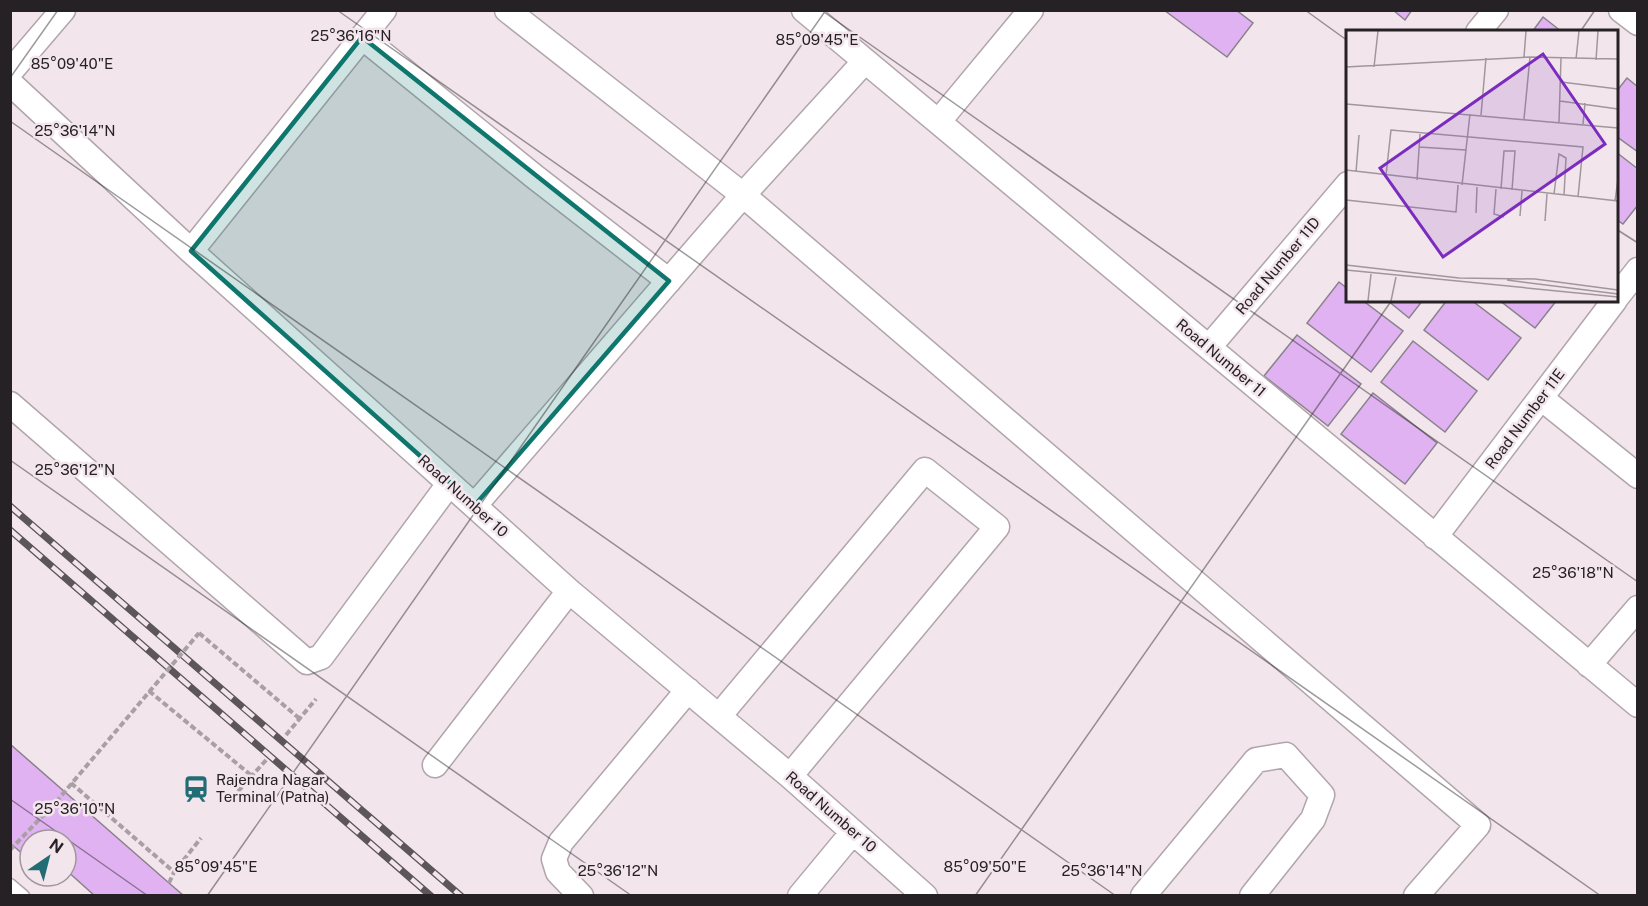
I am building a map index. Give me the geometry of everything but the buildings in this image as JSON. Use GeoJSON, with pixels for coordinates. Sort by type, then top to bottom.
{"type":"FeatureCollection","features":[{"type":"Feature","properties":{"kind":"street"},"geometry":{"type":"LineString","coordinates":[[10,72],[63,10]]}},
{"type":"Feature","properties":{"kind":"street"},"geometry":{"type":"LineString","coordinates":[[191,251],[384,10]]}},
{"type":"Feature","properties":{"kind":"street"},"geometry":{"type":"LineString","coordinates":[[507,10],[743,195],[1478,825],[1416,896]]}},
{"type":"Feature","properties":{"kind":"street","name":"Road Number 11"},"geometry":{"type":"LineString","coordinates":[[804,10],[1638,705]]}},
{"type":"Feature","properties":{"kind":"street"},"geometry":{"type":"LineString","coordinates":[[939,122],[1030,10]]}},
{"type":"Feature","properties":{"kind":"street"},"geometry":{"type":"LineString","coordinates":[[1480,30],[1496,10]]}},
{"type":"Feature","properties":{"kind":"street"},"geometry":{"type":"LineString","coordinates":[[1621,10],[1638,23]]}},
{"type":"Feature","properties":{"kind":"street"},"geometry":{"type":"LineString","coordinates":[[362,37],[669,281]]}},
{"type":"Feature","properties":{"kind":"street"},"geometry":{"type":"LineString","coordinates":[[475,505],[743,195],[865,61]]}},
{"type":"Feature","properties":{"kind":"street","name":"Road Number 10"},"geometry":{"type":"LineString","coordinates":[[10,83],[191,251],[569,591],[790,776],[925,896]]}},
{"type":"Feature","properties":{"kind":"street","name":"Road Number 11D"},"geometry":{"type":"LineString","coordinates":[[1209,347],[1346,186]]}},
{"type":"Feature","properties":{"kind":"street","name":"Road Number 11E"},"geometry":{"type":"LineString","coordinates":[[1618,297],[1637,274]]}},
{"type":"Feature","properties":{"kind":"street","name":"Road Number 11E"},"geometry":{"type":"LineString","coordinates":[[1435,537],[1614,302]]}},
{"type":"Feature","properties":{"kind":"street"},"geometry":{"type":"LineString","coordinates":[[1541,398],[1638,476]]}},
{"type":"Feature","properties":{"kind":"street"},"geometry":{"type":"LineString","coordinates":[[10,404],[307,662],[321,657],[449,484]]}},
{"type":"Feature","properties":{"kind":"street"},"geometry":{"type":"LineString","coordinates":[[719,716],[925,470],[997,527],[790,776]]}},
{"type":"Feature","properties":{"kind":"street"},"geometry":{"type":"LineString","coordinates":[[435,765],[569,591]]}},
{"type":"Feature","properties":{"kind":"street"},"geometry":{"type":"LineString","coordinates":[[1589,665],[1638,608]]}},
{"type":"Feature","properties":{"kind":"street"},"geometry":{"type":"LineString","coordinates":[[581,896],[558,872],[554,859],[561,842],[688,690]]}},
{"type":"Feature","properties":{"kind":"street"},"geometry":{"type":"LineString","coordinates":[[1143,896],[1256,760],[1286,755],[1322,795],[1313,819],[1252,896]]}},
{"type":"Feature","properties":{"kind":"street"},"geometry":{"type":"LineString","coordinates":[[800,896],[853,832]]}},
{"type":"Feature","properties":{"kind":"lane"},"geometry":{"type":"LineString","coordinates":[[10,885],[23,896]]}},
{"type":"Feature","properties":{"kind":"path"},"geometry":{"type":"LineString","coordinates":[[10,850],[71,783],[199,633],[300,719]]}},
{"type":"Feature","properties":{"kind":"path"},"geometry":{"type":"LineString","coordinates":[[149,691],[252,776]]}},
{"type":"Feature","properties":{"kind":"path"},"geometry":{"type":"LineString","coordinates":[[286,735],[316,699]]}},
{"type":"Feature","properties":{"kind":"path"},"geometry":{"type":"LineString","coordinates":[[232,798],[267,759]]}},
{"type":"Feature","properties":{"kind":"path"},"geometry":{"type":"LineString","coordinates":[[71,783],[174,872]]}},
{"type":"Feature","properties":{"kind":"path"},"geometry":{"type":"LineString","coordinates":[[169,883],[174,872],[201,838]]}},
{"type":"Feature","properties":{"kind":"highlighted area"},"geometry":{"type":"Polygon","coordinates":[[[362,37],[669,281],[475,505],[191,251],[362,37]]]}},
{"type":"Feature","properties":{"kind":"railway"},"geometry":{"type":"LineString","coordinates":[[10,506],[461,896]]}},
{"type":"Feature","properties":{"kind":"railway"},"geometry":{"type":"LineString","coordinates":[[10,530],[431,896]]}},
{"type":"Feature","properties":{"kind":"place","name":"Rajendra Nagar Terminal (Patna)"},"geometry":{"type":"Point","coordinates":[196,789]}}]}
